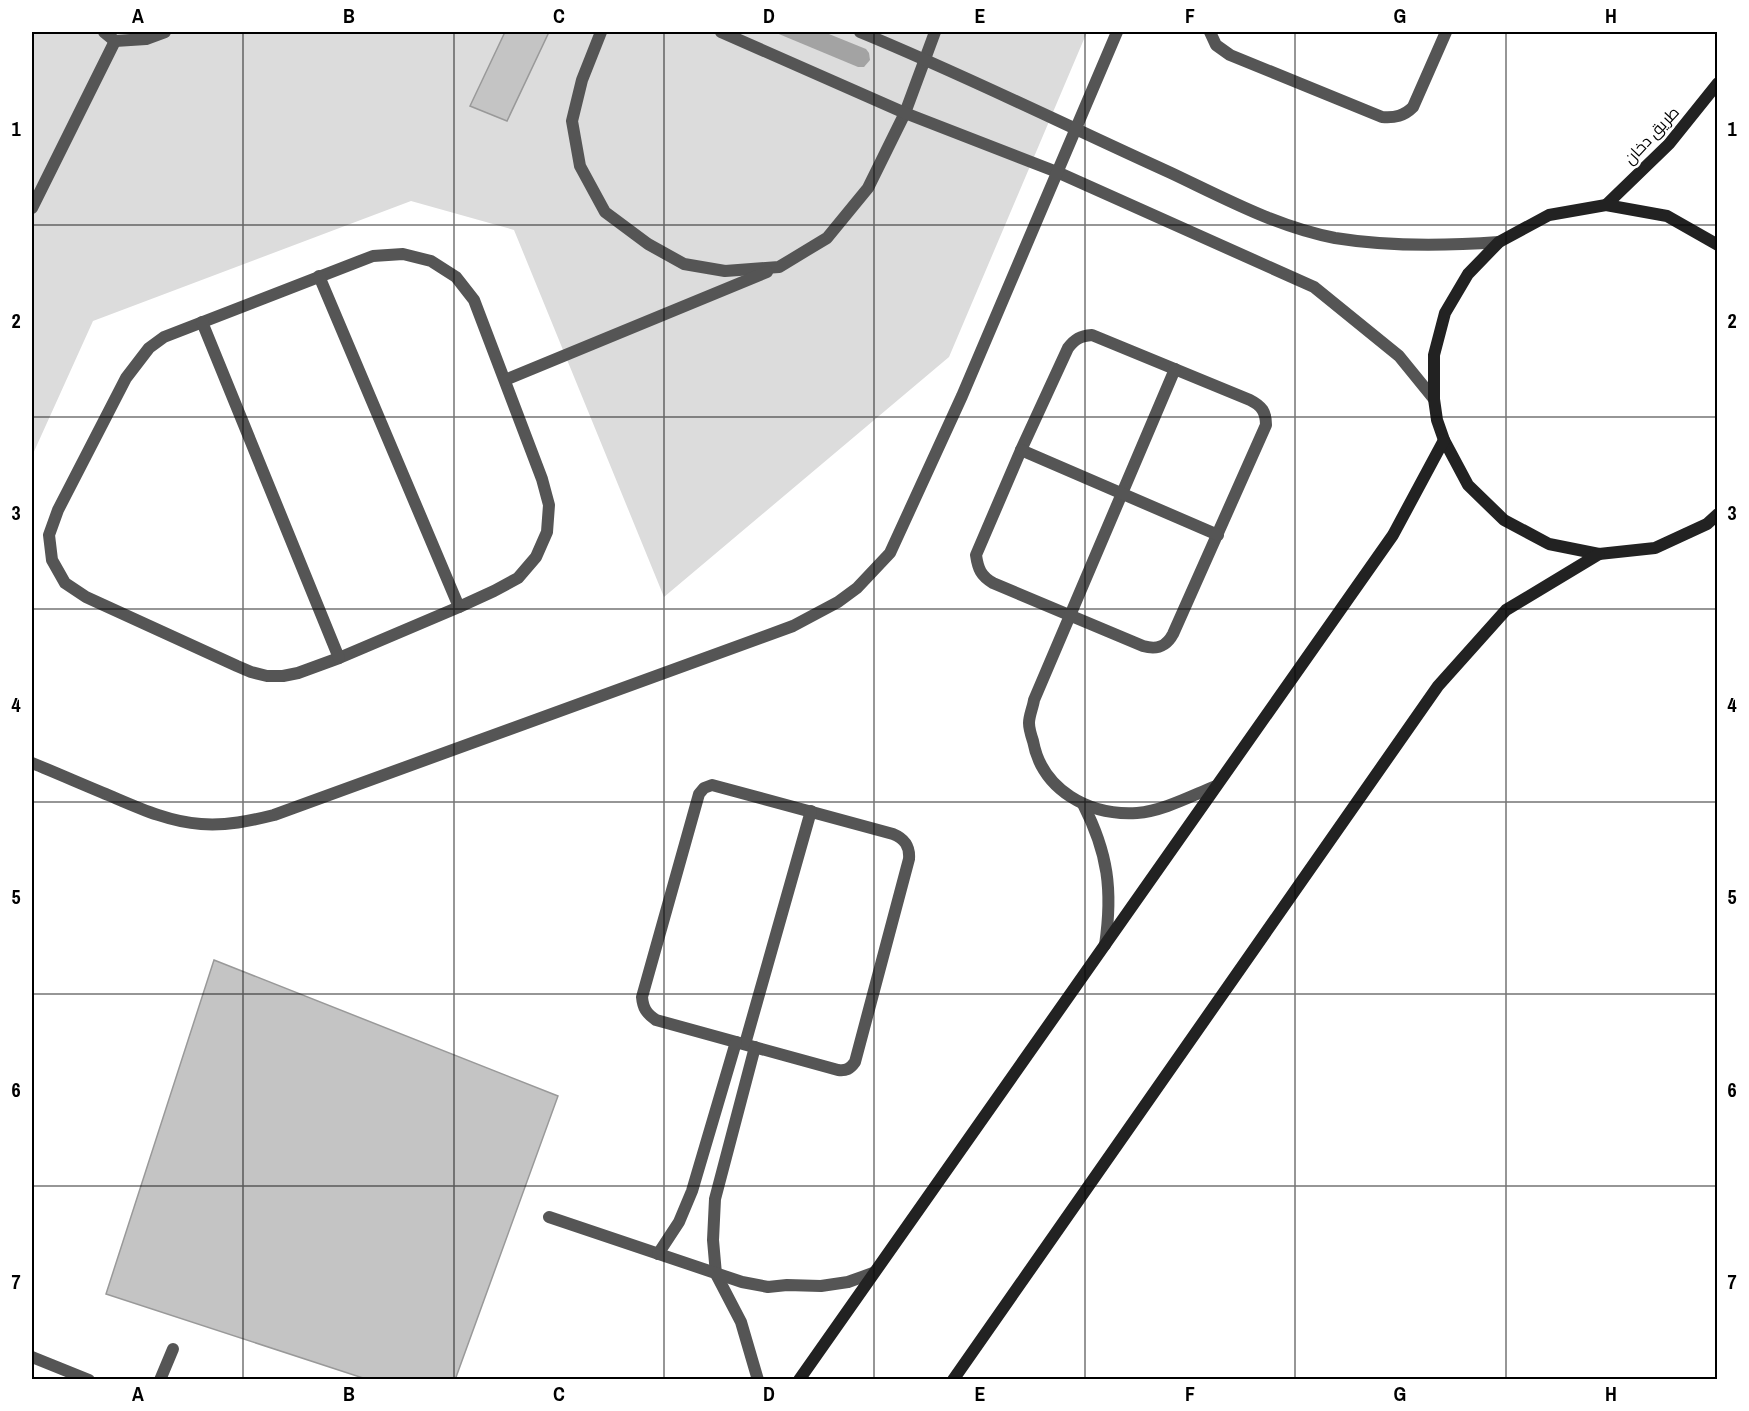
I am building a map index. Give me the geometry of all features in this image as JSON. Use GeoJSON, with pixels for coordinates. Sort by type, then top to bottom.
{"type":"FeatureCollection","features":[{"type":"Feature","properties":{"kind":"street"},"geometry":{"type":"LineString","coordinates":[[104,32],[115,41],[146,39],[165,32]]}},
{"type":"Feature","properties":{"kind":"street"},"geometry":{"type":"LineString","coordinates":[[601,32],[582,80],[572,121],[580,166],[605,212],[648,244],[684,264],[725,271],[779,267]]}},
{"type":"Feature","properties":{"kind":"street"},"geometry":{"type":"LineString","coordinates":[[721,32],[904,113],[1057,172],[1314,287],[1399,356],[1434,399]]}},
{"type":"Feature","properties":{"kind":"street"},"geometry":{"type":"LineString","coordinates":[[860,32],[926,59],[1282,224],[1334,237],[1384,244],[1437,246],[1499,242]]}},
{"type":"Feature","properties":{"kind":"street"},"geometry":{"type":"LineString","coordinates":[[505,380],[779,267],[827,238],[868,188],[904,113],[935,32]]}},
{"type":"Feature","properties":{"kind":"street"},"geometry":{"type":"LineString","coordinates":[[32,763],[150,812],[175,820],[201,824],[251,821],[274,815],[793,626],[838,602],[857,588],[890,553],[962,396],[1117,32]]}},
{"type":"Feature","properties":{"kind":"street"},"geometry":{"type":"LineString","coordinates":[[1210,32],[1216,45],[1222,51],[1383,117],[1391,118],[1407,113],[1417,101],[1446,32]]}},
{"type":"Feature","properties":{"kind":"street"},"geometry":{"type":"LineString","coordinates":[[32,208],[115,41]]}},
{"type":"Feature","properties":{"kind":"street","name":"طريق دخان"},"geometry":{"type":"LineString","coordinates":[[1606,205],[1669,144],[1718,83]]}},
{"type":"Feature","properties":{"kind":"street"},"geometry":{"type":"LineString","coordinates":[[1718,245],[1667,216],[1606,205],[1549,215],[1499,242],[1468,274],[1445,313],[1434,356],[1434,399],[1437,420],[1444,440],[1468,485],[1504,520],[1549,544],[1599,554],[1655,548],[1707,524],[1718,514]]}},
{"type":"Feature","properties":{"kind":"street"},"geometry":{"type":"LineString","coordinates":[[403,254],[431,261],[456,276],[474,300],[505,380],[542,479],[549,505],[547,532],[536,558],[518,578],[495,591],[339,658],[298,673],[267,676],[251,672],[87,597],[65,583],[52,560],[50,535],[58,510],[126,378],[148,348],[164,337],[201,322],[373,256],[403,254]]}},
{"type":"Feature","properties":{"kind":"street"},"geometry":{"type":"LineString","coordinates":[[319,276],[459,607]]}},
{"type":"Feature","properties":{"kind":"street"},"geometry":{"type":"LineString","coordinates":[[201,322],[339,658]]}},
{"type":"Feature","properties":{"kind":"street"},"geometry":{"type":"LineString","coordinates":[[1092,335],[1250,400],[1259,405],[1266,414],[1266,425],[1173,634],[1169,642],[1152,649],[983,577],[977,567],[976,555],[1021,450],[1068,348],[1073,341],[1082,336],[1092,335]]}},
{"type":"Feature","properties":{"kind":"street"},"geometry":{"type":"LineString","coordinates":[[1175,369],[1034,700],[1029,723],[1035,756],[1053,784],[1083,804],[1102,811],[1138,813],[1154,810],[1216,786]]}},
{"type":"Feature","properties":{"kind":"street"},"geometry":{"type":"LineString","coordinates":[[799,1380],[1394,535],[1444,440]]}},
{"type":"Feature","properties":{"kind":"street"},"geometry":{"type":"LineString","coordinates":[[1021,450],[1218,535]]}},
{"type":"Feature","properties":{"kind":"street"},"geometry":{"type":"LineString","coordinates":[[953,1380],[1438,686],[1506,610],[1599,554]]}},
{"type":"Feature","properties":{"kind":"street"},"geometry":{"type":"LineString","coordinates":[[712,785],[721,786],[811,811],[901,837],[907,843],[910,851],[855,1062],[851,1068],[844,1070],[656,1020],[643,1006],[642,997],[699,794],[704,788],[712,785]]}},
{"type":"Feature","properties":{"kind":"street"},"geometry":{"type":"LineString","coordinates":[[1083,804],[1100,844],[1106,866],[1109,892],[1105,945]]}},
{"type":"Feature","properties":{"kind":"street"},"geometry":{"type":"LineString","coordinates":[[658,1254],[679,1222],[692,1191],[745,1044],[811,811]]}},
{"type":"Feature","properties":{"kind":"street"},"geometry":{"type":"LineString","coordinates":[[745,1044],[715,1199],[713,1240],[716,1274],[741,1322],[758,1380]]}},
{"type":"Feature","properties":{"kind":"street"},"geometry":{"type":"LineString","coordinates":[[549,1217],[716,1274],[768,1287],[821,1287],[848,1282],[873,1273]]}},
{"type":"Feature","properties":{"kind":"street"},"geometry":{"type":"LineString","coordinates":[[160,1380],[173,1349]]}},
{"type":"Feature","properties":{"kind":"street"},"geometry":{"type":"LineString","coordinates":[[32,1357],[89,1380]]}},
{"type":"Feature","properties":{"kind":"shaded area"},"geometry":{"type":"Polygon","coordinates":[[[32,32],[1087,32],[949,357],[664,597],[514,230],[411,201],[93,321],[32,456],[32,32]]]}},
{"type":"Feature","properties":{"kind":"shaded area"},"geometry":{"type":"Polygon","coordinates":[[[774,32],[824,32],[866,49],[870,60],[864,67],[858,67],[774,32]]]}},
{"type":"Feature","properties":{"kind":"building"},"geometry":{"type":"Polygon","coordinates":[[[505,32],[549,32],[507,121],[470,106],[505,32]]]}},
{"type":"Feature","properties":{"kind":"building"},"geometry":{"type":"Polygon","coordinates":[[[214,960],[558,1096],[455,1380],[369,1380],[106,1294],[214,960]]]}}]}
